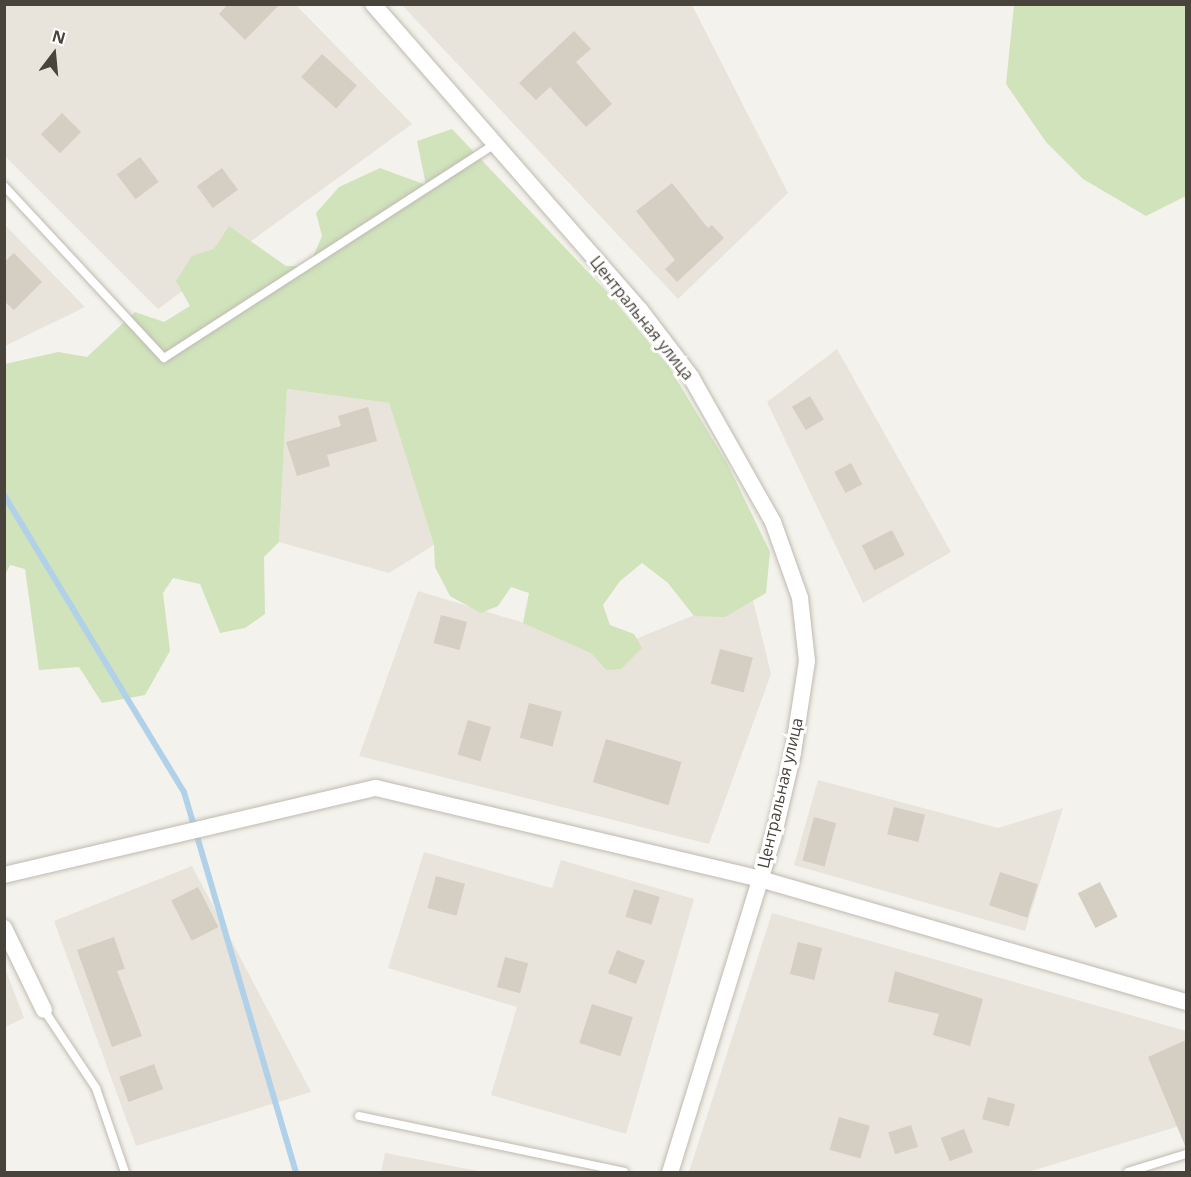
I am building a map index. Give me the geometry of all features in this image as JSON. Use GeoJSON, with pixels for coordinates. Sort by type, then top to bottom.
{"type":"FeatureCollection","features":[{"type":"Feature","properties":{"kind":"street","name":"Центральная улица"},"geometry":{"type":"LineString","coordinates":[[373,4],[493,145],[640,310],[691,376],[773,522],[800,597],[807,661],[793,753],[760,879],[670,1173]]}},
{"type":"Feature","properties":{"kind":"street"},"geometry":{"type":"LineString","coordinates":[[4,875],[376,788],[760,879],[1186,1002]]}},
{"type":"Feature","properties":{"kind":"street"},"geometry":{"type":"LineString","coordinates":[[4,928],[44,1010]]}},
{"type":"Feature","properties":{"kind":"lane"},"geometry":{"type":"LineString","coordinates":[[4,186],[164,358],[493,145]]}},
{"type":"Feature","properties":{"kind":"lane"},"geometry":{"type":"LineString","coordinates":[[44,1010],[96,1088],[125,1173]]}},
{"type":"Feature","properties":{"kind":"lane"},"geometry":{"type":"LineString","coordinates":[[359,1116],[624,1173]]}},
{"type":"Feature","properties":{"kind":"lane"},"geometry":{"type":"LineString","coordinates":[[1128,1173],[1186,1155]]}},
{"type":"Feature","properties":{"kind":"shaded area"},"geometry":{"type":"Polygon","coordinates":[[[4,5],[296,5],[412,124],[158,309],[5,156],[4,5]]]}},
{"type":"Feature","properties":{"kind":"shaded area"},"geometry":{"type":"Polygon","coordinates":[[[402,5],[692,5],[788,193],[678,299],[402,5]]]}},
{"type":"Feature","properties":{"kind":"shaded area"},"geometry":{"type":"Polygon","coordinates":[[[5,225],[85,307],[5,346],[5,225]]]}},
{"type":"Feature","properties":{"kind":"shaded area"},"geometry":{"type":"Polygon","coordinates":[[[837,349],[951,552],[863,603],[767,402],[837,349]]]}},
{"type":"Feature","properties":{"kind":"shaded area"},"geometry":{"type":"Polygon","coordinates":[[[287,389],[389,403],[434,545],[389,573],[279,542],[287,389]]]}},
{"type":"Feature","properties":{"kind":"shaded area"},"geometry":{"type":"Polygon","coordinates":[[[418,591],[611,649],[751,592],[771,674],[709,844],[359,756],[418,591]]]}},
{"type":"Feature","properties":{"kind":"shaded area"},"geometry":{"type":"Polygon","coordinates":[[[818,780],[998,828],[1063,808],[1025,931],[794,865],[818,780]]]}},
{"type":"Feature","properties":{"kind":"shaded area"},"geometry":{"type":"Polygon","coordinates":[[[424,852],[552,888],[561,860],[694,899],[626,1134],[491,1095],[517,1007],[388,968],[424,852]]]}},
{"type":"Feature","properties":{"kind":"shaded area"},"geometry":{"type":"Polygon","coordinates":[[[192,866],[311,1092],[136,1146],[54,921],[192,866]]]}},
{"type":"Feature","properties":{"kind":"shaded area"},"geometry":{"type":"Polygon","coordinates":[[[772,913],[1186,1031],[1186,1124],[1028,1172],[689,1172],[772,913]]]}},
{"type":"Feature","properties":{"kind":"shaded area"},"geometry":{"type":"Polygon","coordinates":[[[4,966],[24,1018],[5,1027],[4,1027],[4,966]]]}},
{"type":"Feature","properties":{"kind":"shaded area"},"geometry":{"type":"Polygon","coordinates":[[[385,1153],[483,1172],[381,1172],[385,1153]]]}},
{"type":"Feature","properties":{"kind":"green space"},"geometry":{"type":"Polygon","coordinates":[[[1014,5],[1186,5],[1186,196],[1146,216],[1083,179],[1046,142],[1006,84],[1014,5]]]}},
{"type":"Feature","properties":{"kind":"green space"},"geometry":{"type":"Polygon","coordinates":[[[452,129],[609,294],[669,367],[727,463],[770,552],[766,593],[725,617],[694,616],[668,583],[642,563],[620,581],[603,605],[610,625],[634,634],[642,648],[621,669],[606,670],[591,653],[523,623],[529,593],[511,587],[498,606],[481,613],[450,596],[435,567],[434,545],[389,403],[287,389],[279,542],[264,557],[265,614],[245,628],[220,633],[200,584],[173,578],[163,593],[170,651],[145,695],[102,703],[79,667],[39,670],[25,569],[10,565],[5,575],[5,364],[58,352],[87,357],[135,312],[164,322],[190,306],[176,281],[192,256],[214,249],[229,226],[286,266],[309,266],[322,236],[316,213],[339,187],[380,168],[426,185],[417,141],[452,129]]]}},
{"type":"Feature","properties":{"kind":"building"},"geometry":{"type":"Polygon","coordinates":[[[228,4],[280,4],[245,40],[219,14],[228,4]]]}},
{"type":"Feature","properties":{"kind":"building"},"geometry":{"type":"Polygon","coordinates":[[[574,31],[591,49],[576,62],[612,104],[586,127],[550,87],[536,100],[519,83],[574,31]]]}},
{"type":"Feature","properties":{"kind":"building"},"geometry":{"type":"Polygon","coordinates":[[[322,54],[357,85],[336,108],[301,77],[322,54]]]}},
{"type":"Feature","properties":{"kind":"building"},"geometry":{"type":"Polygon","coordinates":[[[62,113],[81,132],[60,153],[41,134],[62,113]]]}},
{"type":"Feature","properties":{"kind":"building"},"geometry":{"type":"Polygon","coordinates":[[[140,157],[159,182],[135,199],[117,174],[140,157]]]}},
{"type":"Feature","properties":{"kind":"building"},"geometry":{"type":"Polygon","coordinates":[[[222,168],[238,190],[213,208],[197,186],[222,168]]]}},
{"type":"Feature","properties":{"kind":"building"},"geometry":{"type":"Polygon","coordinates":[[[672,183],[708,228],[712,225],[724,238],[677,282],[665,269],[675,260],[636,211],[672,183]]]}},
{"type":"Feature","properties":{"kind":"building"},"geometry":{"type":"Polygon","coordinates":[[[14,253],[42,282],[14,310],[4,301],[4,262],[14,253]]]}},
{"type":"Feature","properties":{"kind":"building"},"geometry":{"type":"Polygon","coordinates":[[[810,396],[824,419],[806,430],[792,407],[810,396]]]}},
{"type":"Feature","properties":{"kind":"building"},"geometry":{"type":"Polygon","coordinates":[[[368,407],[377,441],[327,455],[330,466],[297,476],[286,442],[341,426],[338,416],[368,407]]]}},
{"type":"Feature","properties":{"kind":"building"},"geometry":{"type":"Polygon","coordinates":[[[851,463],[862,484],[845,493],[834,472],[851,463]]]}},
{"type":"Feature","properties":{"kind":"building"},"geometry":{"type":"Polygon","coordinates":[[[892,530],[905,555],[874,570],[862,545],[892,530]]]}},
{"type":"Feature","properties":{"kind":"building"},"geometry":{"type":"Polygon","coordinates":[[[441,615],[467,622],[460,650],[433,643],[441,615]]]}},
{"type":"Feature","properties":{"kind":"building"},"geometry":{"type":"Polygon","coordinates":[[[720,649],[753,658],[744,693],[711,684],[720,649]]]}},
{"type":"Feature","properties":{"kind":"building"},"geometry":{"type":"Polygon","coordinates":[[[529,703],[562,712],[553,747],[520,738],[529,703]]]}},
{"type":"Feature","properties":{"kind":"building"},"geometry":{"type":"Polygon","coordinates":[[[468,720],[491,727],[480,761],[457,754],[468,720]]]}},
{"type":"Feature","properties":{"kind":"building"},"geometry":{"type":"Polygon","coordinates":[[[606,739],[682,762],[668,805],[593,782],[606,739]]]}},
{"type":"Feature","properties":{"kind":"building"},"geometry":{"type":"Polygon","coordinates":[[[894,807],[925,815],[918,842],[887,834],[894,807]]]}},
{"type":"Feature","properties":{"kind":"building"},"geometry":{"type":"Polygon","coordinates":[[[814,817],[836,823],[825,866],[802,860],[814,817]]]}},
{"type":"Feature","properties":{"kind":"building"},"geometry":{"type":"Polygon","coordinates":[[[1000,872],[1038,884],[1027,918],[989,905],[1000,872]]]}},
{"type":"Feature","properties":{"kind":"building"},"geometry":{"type":"Polygon","coordinates":[[[436,876],[465,884],[456,916],[427,908],[436,876]]]}},
{"type":"Feature","properties":{"kind":"building"},"geometry":{"type":"Polygon","coordinates":[[[1100,882],[1118,917],[1095,928],[1078,893],[1100,882]]]}},
{"type":"Feature","properties":{"kind":"building"},"geometry":{"type":"Polygon","coordinates":[[[198,887],[218,927],[192,941],[171,901],[198,887]]]}},
{"type":"Feature","properties":{"kind":"building"},"geometry":{"type":"Polygon","coordinates":[[[634,889],[660,897],[651,925],[626,917],[634,889]]]}},
{"type":"Feature","properties":{"kind":"building"},"geometry":{"type":"Polygon","coordinates":[[[114,937],[125,969],[117,971],[142,1036],[112,1047],[77,950],[114,937]]]}},
{"type":"Feature","properties":{"kind":"building"},"geometry":{"type":"Polygon","coordinates":[[[798,942],[822,948],[814,980],[790,974],[798,942]]]}},
{"type":"Feature","properties":{"kind":"building"},"geometry":{"type":"Polygon","coordinates":[[[617,950],[645,961],[636,984],[608,973],[617,950]]]}},
{"type":"Feature","properties":{"kind":"building"},"geometry":{"type":"Polygon","coordinates":[[[505,957],[528,963],[520,993],[497,987],[505,957]]]}},
{"type":"Feature","properties":{"kind":"building"},"geometry":{"type":"Polygon","coordinates":[[[895,971],[983,999],[970,1046],[933,1035],[939,1014],[888,1002],[895,971]]]}},
{"type":"Feature","properties":{"kind":"building"},"geometry":{"type":"Polygon","coordinates":[[[592,1004],[633,1017],[620,1056],[579,1043],[592,1004]]]}},
{"type":"Feature","properties":{"kind":"building"},"geometry":{"type":"Polygon","coordinates":[[[1186,1040],[1186,1148],[1148,1057],[1186,1040]]]}},
{"type":"Feature","properties":{"kind":"building"},"geometry":{"type":"Polygon","coordinates":[[[154,1064],[163,1089],[128,1102],[119,1077],[154,1064]]]}},
{"type":"Feature","properties":{"kind":"building"},"geometry":{"type":"Polygon","coordinates":[[[988,1097],[1015,1104],[1009,1126],[982,1119],[988,1097]]]}},
{"type":"Feature","properties":{"kind":"building"},"geometry":{"type":"Polygon","coordinates":[[[839,1117],[870,1126],[860,1159],[830,1150],[839,1117]]]}},
{"type":"Feature","properties":{"kind":"building"},"geometry":{"type":"Polygon","coordinates":[[[911,1125],[918,1147],[895,1154],[888,1132],[911,1125]]]}},
{"type":"Feature","properties":{"kind":"building"},"geometry":{"type":"Polygon","coordinates":[[[964,1129],[973,1152],[950,1161],[941,1138],[964,1129]]]}},
{"type":"Feature","properties":{"kind":"waterway"},"geometry":{"type":"LineString","coordinates":[[4,495],[184,792],[296,1172]]}}]}
